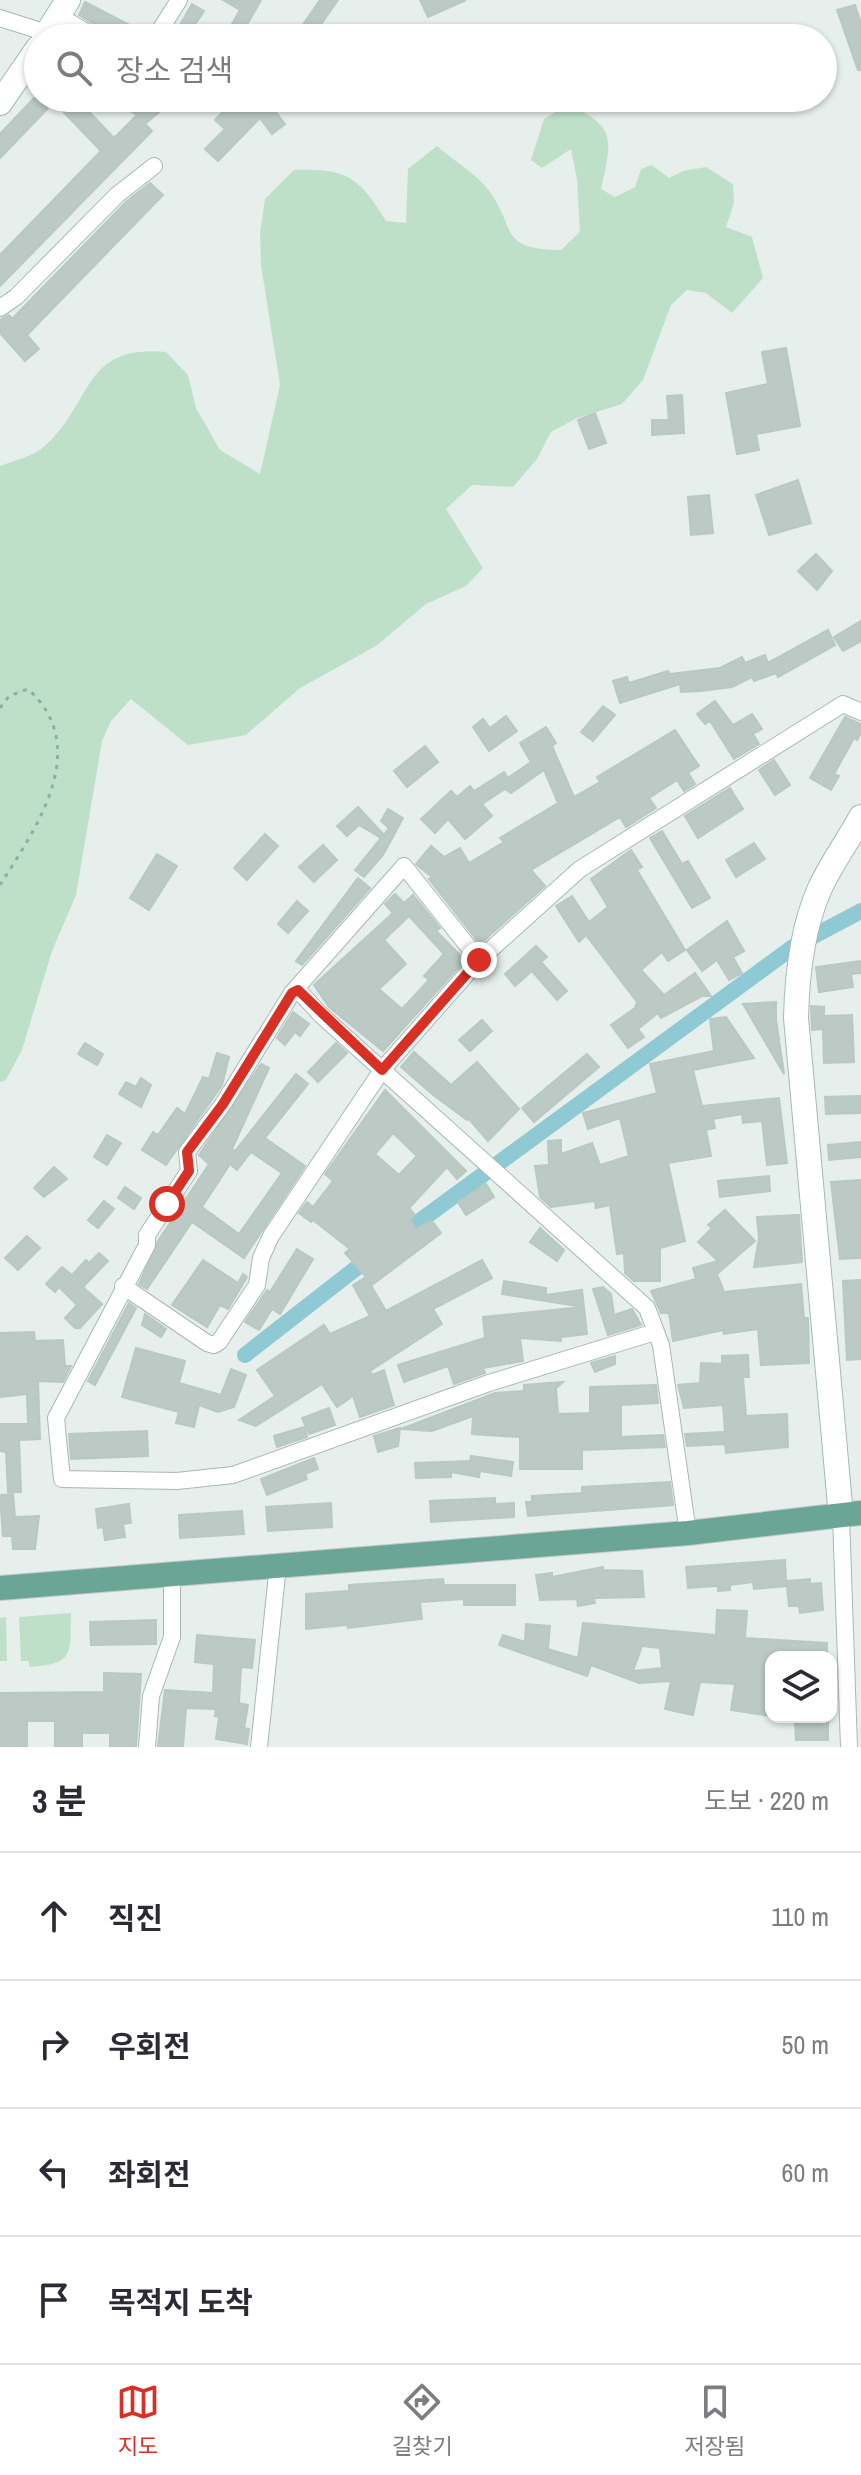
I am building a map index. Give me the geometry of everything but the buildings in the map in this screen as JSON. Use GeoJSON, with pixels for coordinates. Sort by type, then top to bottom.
{"type":"FeatureCollection","features":[{"type":"Feature","properties":{"kind":"main road"},"geometry":{"type":"LineString","coordinates":[[0,103],[24,67]]}},
{"type":"Feature","properties":{"kind":"main road"},"geometry":{"type":"LineString","coordinates":[[0,1588],[688,1533],[851,1514],[796,1018],[797,985],[807,929],[820,888],[861,817]]}},
{"type":"Feature","properties":{"kind":"street"},"geometry":{"type":"LineString","coordinates":[[164,24],[179,0]]}},
{"type":"Feature","properties":{"kind":"street"},"geometry":{"type":"LineString","coordinates":[[0,18],[34,24]]}},
{"type":"Feature","properties":{"kind":"street"},"geometry":{"type":"LineString","coordinates":[[0,308],[16,297],[117,195],[154,166]]}},
{"type":"Feature","properties":{"kind":"street"},"geometry":{"type":"LineString","coordinates":[[123,1286],[207,1343],[214,1345],[219,1342],[257,1285],[261,1258],[271,1236],[382,1070],[479,960],[580,869],[843,704],[861,712]]}},
{"type":"Feature","properties":{"kind":"street"},"geometry":{"type":"LineString","coordinates":[[479,960],[404,866],[298,990],[292,993],[223,1104],[187,1152],[189,1171],[147,1235],[147,1245],[56,1418],[62,1479],[177,1481],[233,1475],[489,1383],[655,1332]]}},
{"type":"Feature","properties":{"kind":"street"},"geometry":{"type":"LineString","coordinates":[[298,990],[382,1070],[647,1308],[661,1345],[688,1533]]}},
{"type":"Feature","properties":{"kind":"street"},"geometry":{"type":"LineString","coordinates":[[849,1747],[851,1514]]}},
{"type":"Feature","properties":{"kind":"street"},"geometry":{"type":"LineString","coordinates":[[259,1747],[278,1565]]}},
{"type":"Feature","properties":{"kind":"street"},"geometry":{"type":"LineString","coordinates":[[147,1747],[151,1696],[172,1637],[172,1576]]}},
{"type":"Feature","properties":{"kind":"path"},"geometry":{"type":"LineString","coordinates":[[0,708],[9,696],[28,689],[42,702],[53,727],[58,754],[57,770],[41,819],[0,885]]}},
{"type":"Feature","properties":{"kind":"green space"},"geometry":{"type":"Polygon","coordinates":[[[556,112],[583,112],[603,127],[608,146],[601,189],[615,197],[635,187],[641,169],[652,165],[669,178],[683,171],[706,167],[733,184],[734,203],[726,227],[752,237],[763,278],[732,313],[706,293],[687,290],[671,305],[643,380],[622,404],[577,418],[551,432],[537,459],[513,487],[472,485],[446,509],[483,568],[466,586],[426,604],[376,646],[300,688],[246,735],[188,745],[131,699],[111,721],[102,741],[76,895],[52,951],[22,1050],[6,1080],[0,1082],[0,466],[40,450],[57,433],[102,368],[117,358],[138,352],[166,352],[188,375],[196,408],[220,450],[260,474],[280,385],[261,265],[260,233],[265,199],[294,170],[327,171],[350,178],[359,185],[386,221],[406,223],[408,169],[437,146],[485,186],[518,241],[541,249],[561,250],[580,232],[577,179],[571,149],[542,168],[531,160],[544,119],[556,112]]]}},
{"type":"Feature","properties":{"kind":"green space"},"geometry":{"type":"Polygon","coordinates":[[[71,1613],[69,1647],[62,1659],[44,1666],[29,1667],[29,1661],[21,1661],[19,1617],[71,1613]]]}},
{"type":"Feature","properties":{"kind":"green space"},"geometry":{"type":"Polygon","coordinates":[[[6,1617],[7,1661],[0,1661],[0,1618],[6,1617]]]}},
{"type":"Feature","properties":{"kind":"waterway"},"geometry":{"type":"LineString","coordinates":[[398,1237],[793,947],[861,911]]}},
{"type":"Feature","properties":{"kind":"waterway"},"geometry":{"type":"LineString","coordinates":[[245,1355],[373,1255]]}},
{"type":"Feature","properties":{"kind":"route"},"geometry":{"type":"LineString","coordinates":[[167,1204],[189,1171],[187,1152],[223,1104],[251,1054],[292,993],[298,990],[382,1070],[479,960]]}}]}
